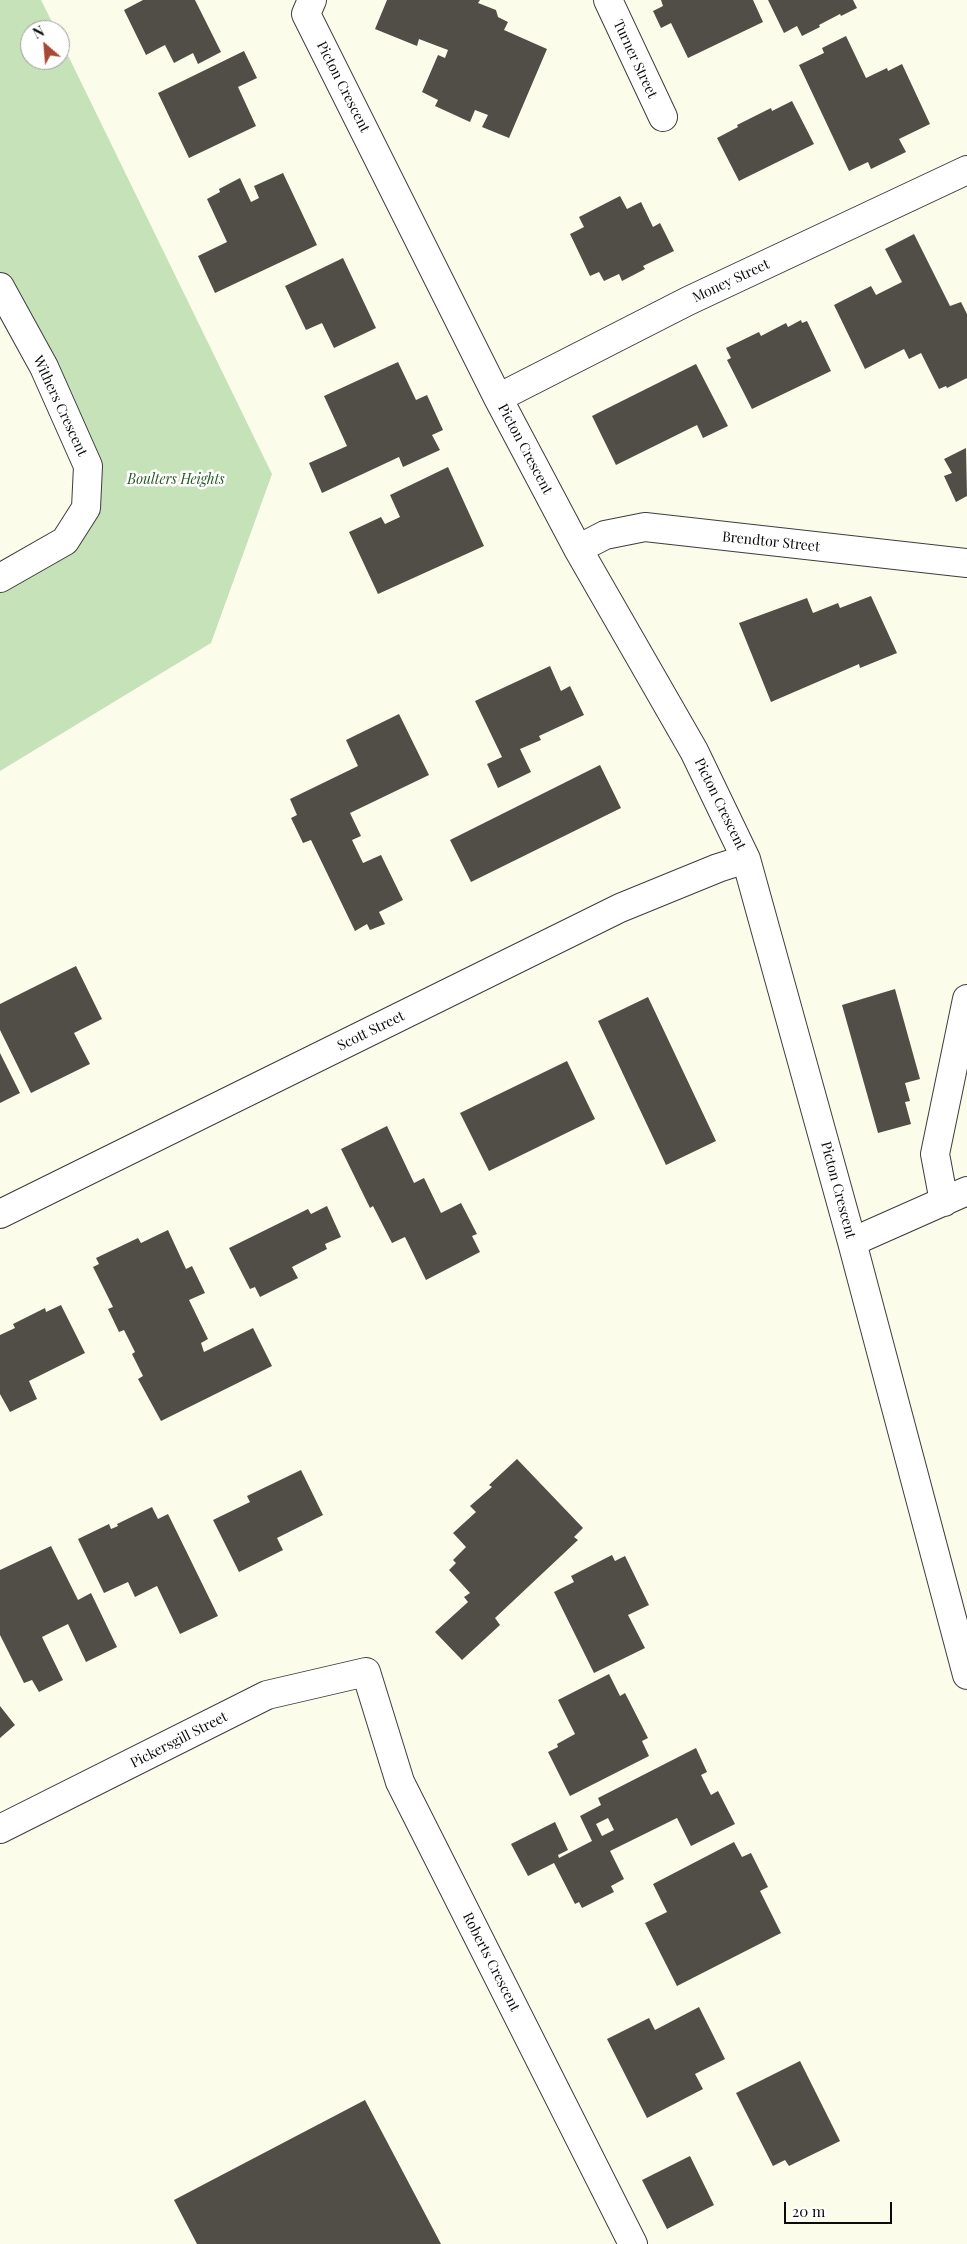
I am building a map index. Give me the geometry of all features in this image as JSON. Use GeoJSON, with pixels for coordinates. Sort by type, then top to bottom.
{"type":"FeatureCollection","features":[{"type":"Feature","properties":{"kind":"street","name":"Picton Crescent"},"geometry":{"type":"LineString","coordinates":[[312,0],[306,14],[498,398],[578,548],[694,751],[746,859],[852,1242],[967,1675]]}},
{"type":"Feature","properties":{"kind":"street","name":"Turner Street"},"geometry":{"type":"LineString","coordinates":[[608,0],[663,117]]}},
{"type":"Feature","properties":{"kind":"street","name":"Money Street"},"geometry":{"type":"LineString","coordinates":[[498,398],[688,301],[967,170]]}},
{"type":"Feature","properties":{"kind":"street","name":"Withers Crescent"},"geometry":{"type":"LineString","coordinates":[[0,288],[44,367],[88,466],[86,508],[66,541],[0,578]]}},
{"type":"Feature","properties":{"kind":"street","name":"Brendtor Street"},"geometry":{"type":"LineString","coordinates":[[578,548],[605,535],[645,527],[967,564]]}},
{"type":"Feature","properties":{"kind":"street","name":"Scott Street"},"geometry":{"type":"LineString","coordinates":[[0,1214],[620,908],[718,868],[746,859]]}},
{"type":"Feature","properties":{"kind":"street"},"geometry":{"type":"LineString","coordinates":[[852,1242],[956,1197],[935,1154],[967,999]]}},
{"type":"Feature","properties":{"kind":"street","name":"Pickersgill Street"},"geometry":{"type":"LineString","coordinates":[[0,1829],[267,1695],[366,1672]]}},
{"type":"Feature","properties":{"kind":"street","name":"Roberts Crescent"},"geometry":{"type":"LineString","coordinates":[[366,1672],[400,1782],[633,2244]]}},
{"type":"Feature","properties":{"kind":"green space","name":"Boulters Heights"},"geometry":{"type":"Polygon","coordinates":[[[0,0],[41,0],[51,20],[20,20],[20,70],[70,70],[70,60],[272,474],[211,643],[0,771],[0,578],[65,541],[88,466],[0,287],[0,0]]]}},
{"type":"Feature","properties":{"kind":"building"},"geometry":{"type":"Polygon","coordinates":[[[143,0],[195,0],[221,52],[198,64],[193,53],[174,63],[165,45],[146,55],[124,10],[143,0]]]}},
{"type":"Feature","properties":{"kind":"building"},"geometry":{"type":"Polygon","coordinates":[[[387,0],[480,0],[478,3],[496,10],[498,17],[508,22],[504,30],[547,49],[509,138],[482,127],[488,115],[475,110],[470,122],[435,106],[438,100],[422,92],[438,55],[445,58],[448,50],[419,39],[417,46],[375,29],[387,0]]]}},
{"type":"Feature","properties":{"kind":"building"},"geometry":{"type":"Polygon","coordinates":[[[661,0],[753,0],[763,22],[688,58],[671,23],[661,28],[653,11],[663,6],[661,0]]]}},
{"type":"Feature","properties":{"kind":"building"},"geometry":{"type":"Polygon","coordinates":[[[768,0],[853,0],[857,8],[841,16],[840,14],[802,36],[797,26],[784,33],[768,0]]]}},
{"type":"Feature","properties":{"kind":"building"},"geometry":{"type":"Polygon","coordinates":[[[846,36],[866,78],[887,68],[888,71],[902,64],[930,124],[899,139],[906,152],[871,169],[868,162],[849,171],[799,65],[824,53],[822,48],[846,36]]]}},
{"type":"Feature","properties":{"kind":"building"},"geometry":{"type":"Polygon","coordinates":[[[244,51],[257,78],[238,87],[256,126],[189,158],[158,93],[244,51]]]}},
{"type":"Feature","properties":{"kind":"building"},"geometry":{"type":"Polygon","coordinates":[[[792,101],[814,144],[739,181],[717,138],[738,127],[737,125],[771,108],[772,111],[792,101]]]}},
{"type":"Feature","properties":{"kind":"building"},"geometry":{"type":"Polygon","coordinates":[[[283,173],[317,245],[215,293],[198,256],[227,242],[207,199],[220,192],[219,189],[240,178],[251,202],[259,198],[254,186],[283,173]]]}},
{"type":"Feature","properties":{"kind":"building"},"geometry":{"type":"Polygon","coordinates":[[[620,196],[627,209],[641,202],[653,227],[660,223],[674,251],[643,266],[645,269],[622,281],[619,274],[604,281],[599,272],[590,276],[570,234],[584,227],[579,217],[620,196]]]}},
{"type":"Feature","properties":{"kind":"building"},"geometry":{"type":"Polygon","coordinates":[[[914,234],[950,306],[961,302],[967,314],[967,378],[947,388],[946,386],[939,389],[921,353],[909,359],[904,349],[865,369],[834,305],[871,286],[876,295],[902,282],[885,249],[914,234]]]}},
{"type":"Feature","properties":{"kind":"building"},"geometry":{"type":"Polygon","coordinates":[[[343,258],[376,328],[334,348],[322,323],[306,330],[285,286],[343,258]]]}},
{"type":"Feature","properties":{"kind":"building"},"geometry":{"type":"Polygon","coordinates":[[[801,320],[802,323],[807,321],[831,371],[752,409],[727,360],[731,358],[726,348],[759,332],[761,336],[786,323],[788,327],[801,320]]]}},
{"type":"Feature","properties":{"kind":"building"},"geometry":{"type":"Polygon","coordinates":[[[398,362],[416,400],[427,395],[443,430],[432,435],[440,450],[403,467],[399,457],[322,493],[309,463],[347,446],[324,396],[398,362]]]}},
{"type":"Feature","properties":{"kind":"building"},"geometry":{"type":"Polygon","coordinates":[[[696,364],[728,426],[703,438],[697,425],[616,465],[592,416],[696,364]]]}},
{"type":"Feature","properties":{"kind":"building"},"geometry":{"type":"Polygon","coordinates":[[[966,448],[967,496],[956,502],[944,476],[952,473],[944,459],[966,448]]]}},
{"type":"Feature","properties":{"kind":"building"},"geometry":{"type":"Polygon","coordinates":[[[448,467],[484,546],[378,594],[349,532],[381,517],[385,524],[400,517],[390,495],[448,467]]]}},
{"type":"Feature","properties":{"kind":"building"},"geometry":{"type":"Polygon","coordinates":[[[871,596],[897,653],[860,668],[859,664],[771,702],[739,623],[807,598],[813,613],[838,603],[840,608],[871,596]]]}},
{"type":"Feature","properties":{"kind":"building"},"geometry":{"type":"Polygon","coordinates":[[[550,666],[561,691],[570,686],[584,715],[539,736],[541,740],[520,749],[531,772],[498,788],[487,764],[502,757],[475,701],[550,666]]]}},
{"type":"Feature","properties":{"kind":"building"},"geometry":{"type":"Polygon","coordinates":[[[399,714],[429,775],[350,813],[361,836],[352,840],[363,863],[381,855],[403,900],[379,912],[385,924],[370,930],[367,924],[355,931],[311,840],[303,843],[291,818],[297,815],[290,799],[358,766],[346,740],[399,714]]]}},
{"type":"Feature","properties":{"kind":"building"},"geometry":{"type":"Polygon","coordinates":[[[600,765],[621,808],[471,882],[450,840],[600,765]]]}},
{"type":"Feature","properties":{"kind":"building"},"geometry":{"type":"Polygon","coordinates":[[[76,966],[102,1019],[74,1033],[90,1064],[31,1093],[0,1030],[0,1004],[76,966]]]}},
{"type":"Feature","properties":{"kind":"building"},"geometry":{"type":"Polygon","coordinates":[[[895,989],[920,1079],[905,1083],[910,1101],[905,1102],[911,1124],[878,1133],[842,1005],[895,989]]]}},
{"type":"Feature","properties":{"kind":"building"},"geometry":{"type":"Polygon","coordinates":[[[648,997],[716,1141],[666,1165],[598,1021],[648,997]]]}},
{"type":"Feature","properties":{"kind":"building"},"geometry":{"type":"Polygon","coordinates":[[[0,1053],[20,1093],[0,1103],[0,1053]]]}},
{"type":"Feature","properties":{"kind":"building"},"geometry":{"type":"Polygon","coordinates":[[[567,1061],[595,1119],[489,1171],[460,1113],[567,1061]]]}},
{"type":"Feature","properties":{"kind":"building"},"geometry":{"type":"Polygon","coordinates":[[[387,1126],[414,1183],[424,1178],[441,1213],[461,1203],[477,1234],[472,1236],[480,1252],[426,1280],[405,1237],[392,1243],[373,1206],[370,1208],[341,1149],[387,1126]]]}},
{"type":"Feature","properties":{"kind":"building"},"geometry":{"type":"Polygon","coordinates":[[[327,1206],[341,1237],[325,1244],[327,1249],[292,1267],[298,1278],[260,1297],[255,1287],[250,1289],[229,1248],[308,1209],[311,1214],[327,1206]]]}},
{"type":"Feature","properties":{"kind":"building"},"geometry":{"type":"Polygon","coordinates":[[[168,1230],[186,1269],[192,1266],[205,1293],[189,1300],[208,1339],[201,1343],[204,1352],[253,1328],[272,1366],[161,1421],[138,1379],[143,1376],[132,1354],[135,1352],[124,1330],[119,1332],[108,1309],[113,1307],[93,1267],[99,1264],[96,1258],[138,1238],[141,1243],[168,1230]]]}},
{"type":"Feature","properties":{"kind":"building"},"geometry":{"type":"Polygon","coordinates":[[[61,1305],[85,1353],[29,1381],[37,1399],[10,1412],[0,1394],[0,1335],[15,1328],[13,1324],[45,1308],[46,1312],[61,1305]]]}},
{"type":"Feature","properties":{"kind":"building"},"geometry":{"type":"Polygon","coordinates":[[[517,1459],[583,1528],[574,1537],[578,1540],[495,1618],[500,1625],[462,1660],[435,1632],[468,1602],[464,1597],[470,1593],[449,1570],[456,1563],[453,1560],[466,1547],[453,1533],[476,1512],[470,1506],[492,1487],[489,1485],[517,1459]]]}},
{"type":"Feature","properties":{"kind":"building"},"geometry":{"type":"Polygon","coordinates":[[[301,1470],[323,1515],[277,1538],[283,1550],[239,1572],[213,1520],[250,1502],[247,1496],[301,1470]]]}},
{"type":"Feature","properties":{"kind":"building"},"geometry":{"type":"Polygon","coordinates":[[[152,1507],[158,1519],[168,1514],[218,1616],[180,1634],[157,1586],[135,1597],[128,1582],[104,1593],[78,1539],[109,1524],[111,1529],[118,1526],[117,1524],[152,1507]]]}},
{"type":"Feature","properties":{"kind":"building"},"geometry":{"type":"Polygon","coordinates":[[[51,1546],[78,1600],[91,1593],[117,1647],[86,1662],[68,1624],[42,1637],[63,1680],[39,1692],[32,1680],[24,1683],[0,1635],[0,1570],[51,1546]]]}},
{"type":"Feature","properties":{"kind":"building"},"geometry":{"type":"Polygon","coordinates":[[[612,1555],[615,1561],[625,1556],[649,1605],[628,1615],[645,1648],[594,1673],[554,1592],[574,1582],[571,1576],[612,1555]]]}},
{"type":"Feature","properties":{"kind":"building"},"geometry":{"type":"Polygon","coordinates":[[[609,1674],[620,1696],[625,1693],[648,1738],[642,1741],[649,1756],[570,1796],[548,1752],[558,1747],[557,1744],[575,1734],[558,1700],[609,1674]]]}},
{"type":"Feature","properties":{"kind":"building"},"geometry":{"type":"Polygon","coordinates":[[[0,1706],[15,1725],[0,1738],[0,1706]]]}},
{"type":"Feature","properties":{"kind":"building"},"geometry":{"type":"Polygon","coordinates":[[[696,1748],[707,1772],[701,1775],[711,1795],[718,1791],[735,1824],[691,1846],[677,1818],[610,1851],[624,1879],[611,1886],[614,1892],[582,1908],[579,1902],[575,1904],[554,1863],[528,1876],[511,1844],[555,1822],[568,1850],[558,1855],[559,1858],[592,1841],[580,1816],[601,1805],[598,1798],[696,1748]],[[608,1818],[596,1824],[602,1836],[614,1830],[608,1818]]]}},
{"type":"Feature","properties":{"kind":"building"},"geometry":{"type":"Polygon","coordinates":[[[734,1842],[742,1857],[751,1853],[768,1887],[760,1891],[781,1933],[677,1986],[645,1923],[667,1912],[653,1884],[734,1842]]]}},
{"type":"Feature","properties":{"kind":"building"},"geometry":{"type":"Polygon","coordinates":[[[699,2007],[725,2059],[695,2074],[703,2089],[647,2118],[607,2039],[649,2018],[655,2030],[699,2007]]]}},
{"type":"Feature","properties":{"kind":"building"},"geometry":{"type":"Polygon","coordinates":[[[800,2061],[840,2141],[789,2166],[785,2160],[773,2166],[736,2093],[800,2061]]]}},
{"type":"Feature","properties":{"kind":"building"},"geometry":{"type":"Polygon","coordinates":[[[365,2100],[441,2244],[197,2244],[174,2200],[365,2100]]]}},
{"type":"Feature","properties":{"kind":"building"},"geometry":{"type":"Polygon","coordinates":[[[690,2156],[714,2205],[667,2229],[642,2180],[690,2156]]]}}]}
